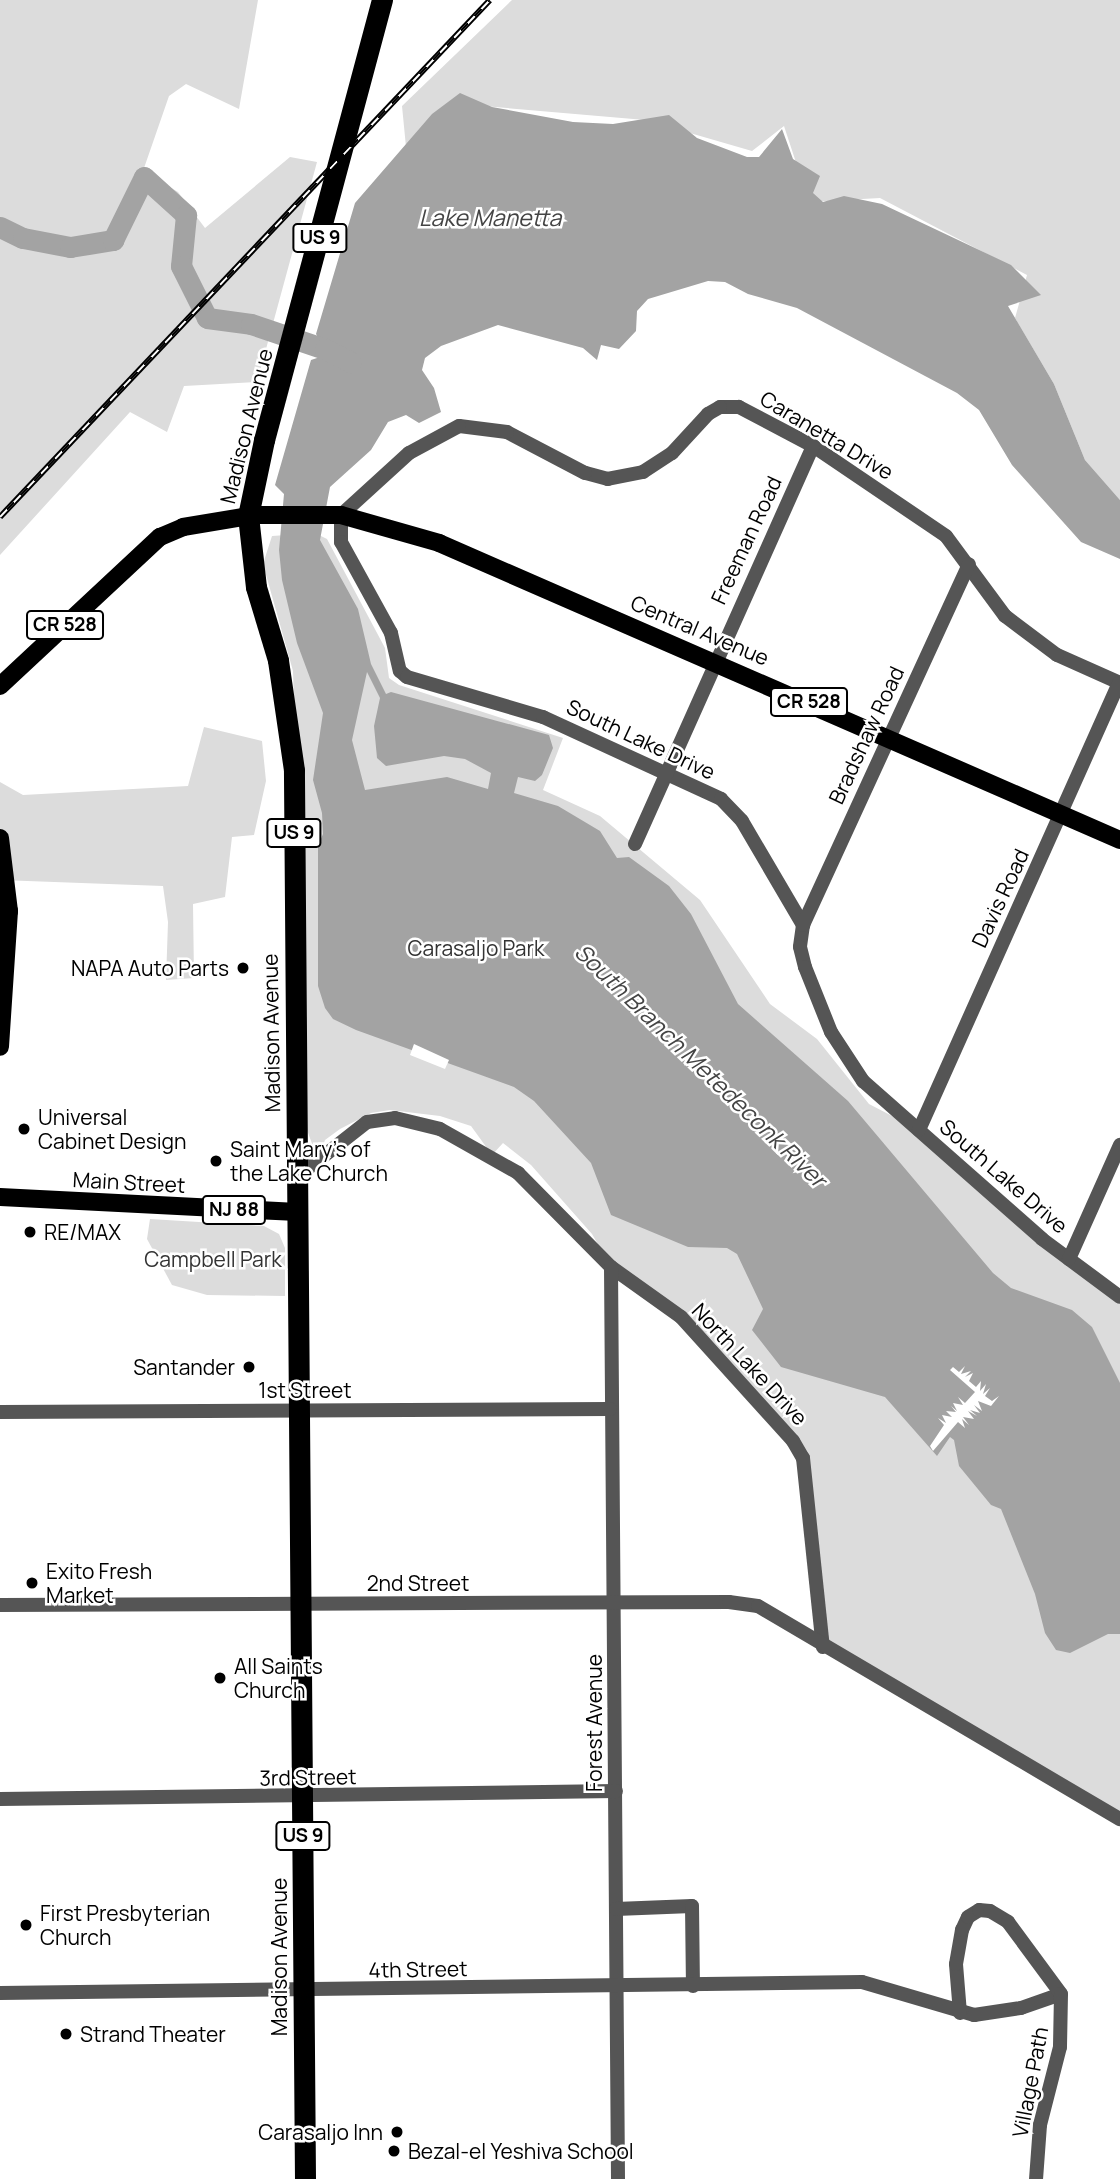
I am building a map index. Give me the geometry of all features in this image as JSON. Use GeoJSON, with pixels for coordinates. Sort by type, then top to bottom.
{"type":"FeatureCollection","features":[{"type":"Feature","properties":{"kind":"highway","name":"Madison Avenue"},"geometry":{"type":"LineString","coordinates":[[305,2179],[294,770],[278,660],[256,587],[252,516],[288,356],[382,0]]}},
{"type":"Feature","properties":{"kind":"main road","name":"Central Avenue"},"geometry":{"type":"LineString","coordinates":[[252,516],[339,515],[439,542],[1120,840]]}},
{"type":"Feature","properties":{"kind":"main road","name":"CR 528"},"geometry":{"type":"LineString","coordinates":[[0,686],[160,537],[183,527],[252,516]]}},
{"type":"Feature","properties":{"kind":"main road"},"geometry":{"type":"LineString","coordinates":[[0,838],[9,911],[0,1047]]}},
{"type":"Feature","properties":{"kind":"main road","name":"Main Street"},"geometry":{"type":"LineString","coordinates":[[0,1197],[298,1212]]}},
{"type":"Feature","properties":{"kind":"street","name":"Caranetta Drive"},"geometry":{"type":"LineString","coordinates":[[339,515],[409,453],[459,426],[507,432],[585,473],[608,479],[653,465],[720,407],[752,413],[813,446],[947,536],[1005,616],[1057,655],[1120,683]]}},
{"type":"Feature","properties":{"kind":"street","name":"Freeman Road"},"geometry":{"type":"LineString","coordinates":[[635,844],[713,660],[813,446]]}},
{"type":"Feature","properties":{"kind":"street","name":"South Lake Drive"},"geometry":{"type":"LineString","coordinates":[[339,515],[341,542],[391,633],[400,671],[407,677],[543,717],[721,799],[742,821],[803,925],[800,947],[805,967],[843,1054],[863,1081],[1069,1259],[1120,1297]]}},
{"type":"Feature","properties":{"kind":"street","name":"Bradshaw Road"},"geometry":{"type":"LineString","coordinates":[[803,925],[969,564]]}},
{"type":"Feature","properties":{"kind":"street","name":"Davis Road"},"geometry":{"type":"LineString","coordinates":[[919,1130],[1120,683]]}},
{"type":"Feature","properties":{"kind":"street","name":"North Lake Drive"},"geometry":{"type":"LineString","coordinates":[[298,1177],[360,1125],[380,1119],[415,1121],[466,1141],[518,1173],[611,1267],[681,1317],[793,1441],[803,1458],[812,1520],[823,1647]]}},
{"type":"Feature","properties":{"kind":"street"},"geometry":{"type":"LineString","coordinates":[[1069,1259],[1120,1144]]}},
{"type":"Feature","properties":{"kind":"street","name":"Forest Avenue"},"geometry":{"type":"LineString","coordinates":[[611,1267],[618,2179]]}},
{"type":"Feature","properties":{"kind":"street","name":"1st Street"},"geometry":{"type":"LineString","coordinates":[[0,1412],[610,1409]]}},
{"type":"Feature","properties":{"kind":"street","name":"2nd Street"},"geometry":{"type":"LineString","coordinates":[[0,1605],[614,1603],[758,1606],[798,1625],[823,1647]]}},
{"type":"Feature","properties":{"kind":"street"},"geometry":{"type":"LineString","coordinates":[[823,1647],[1120,1819]]}},
{"type":"Feature","properties":{"kind":"street","name":"3rd Street"},"geometry":{"type":"LineString","coordinates":[[0,1799],[302,1798],[616,1791]]}},
{"type":"Feature","properties":{"kind":"street"},"geometry":{"type":"LineString","coordinates":[[616,1909],[692,1906],[693,1986]]}},
{"type":"Feature","properties":{"kind":"street"},"geometry":{"type":"LineString","coordinates":[[960,2013],[957,1964],[962,1930],[968,1917],[978,1910],[990,1911],[1009,1922],[1060,1994]]}},
{"type":"Feature","properties":{"kind":"street","name":"4th Street"},"geometry":{"type":"LineString","coordinates":[[0,1993],[304,1992],[836,1983]]}},
{"type":"Feature","properties":{"kind":"street","name":"Village Path"},"geometry":{"type":"LineString","coordinates":[[836,1983],[894,1989],[960,2013],[1021,2008],[1060,1994],[1060,2047],[1040,2125],[1036,2179]]}},
{"type":"Feature","properties":{"kind":"green space"},"geometry":{"type":"Polygon","coordinates":[[[0,0],[258,0],[239,109],[186,84],[169,96],[143,171],[178,192],[205,228],[290,157],[317,162],[257,382],[184,386],[167,432],[130,412],[0,555],[0,0]]]}},
{"type":"Feature","properties":{"kind":"green space"},"geometry":{"type":"Polygon","coordinates":[[[512,0],[1120,0],[1120,500],[1085,460],[1054,384],[1015,318],[1027,275],[880,198],[809,202],[784,126],[752,151],[645,120],[460,104],[406,147],[402,106],[512,0]]]}},
{"type":"Feature","properties":{"kind":"green space","name":"Carasaljo Park"},"geometry":{"type":"Polygon","coordinates":[[[315,533],[327,539],[385,648],[389,678],[399,685],[563,738],[543,790],[600,816],[700,900],[770,1004],[817,1039],[869,1104],[919,1130],[1120,1297],[1120,1819],[823,1647],[803,1458],[684,1320],[611,1267],[592,1234],[531,1165],[503,1143],[492,1155],[471,1126],[440,1116],[390,1110],[371,1113],[340,1129],[325,1140],[318,1160],[307,1130],[293,671],[263,564],[272,536],[315,533]]]}},
{"type":"Feature","properties":{"kind":"green space"},"geometry":{"type":"Polygon","coordinates":[[[204,727],[262,741],[266,781],[254,835],[232,837],[225,897],[193,904],[194,978],[166,980],[168,922],[163,886],[0,880],[0,782],[23,795],[188,786],[204,727]]]}},
{"type":"Feature","properties":{"kind":"green space","name":"Campbell Park"},"geometry":{"type":"Polygon","coordinates":[[[150,1219],[264,1226],[279,1234],[285,1248],[285,1296],[207,1295],[172,1285],[147,1239],[150,1219]]]}},
{"type":"Feature","properties":{"kind":"water","name":"Carasaljo Park"},"geometry":{"type":"Polygon","coordinates":[[[460,93],[492,107],[573,122],[613,124],[669,115],[697,138],[747,157],[759,157],[782,129],[793,159],[820,176],[813,193],[823,202],[844,196],[882,204],[1011,265],[1041,295],[1008,306],[1054,384],[1085,460],[1120,500],[1120,559],[1081,542],[1012,465],[979,410],[957,393],[797,308],[748,294],[725,282],[708,281],[648,299],[637,311],[636,331],[619,349],[601,345],[597,360],[583,348],[498,325],[441,346],[425,358],[422,370],[434,388],[441,412],[419,423],[406,415],[388,422],[371,450],[330,487],[320,540],[358,609],[371,664],[386,694],[391,692],[549,735],[553,748],[542,775],[535,781],[518,777],[514,793],[558,806],[600,831],[617,858],[629,857],[669,886],[691,914],[738,1004],[848,1101],[993,1273],[1011,1288],[1072,1310],[1092,1327],[1120,1383],[1120,1634],[1108,1634],[1070,1653],[1056,1650],[1045,1633],[1035,1594],[1001,1509],[991,1505],[959,1466],[954,1440],[950,1437],[937,1456],[885,1397],[781,1367],[752,1330],[763,1309],[737,1254],[727,1248],[688,1247],[611,1215],[591,1163],[534,1101],[514,1087],[356,1030],[333,1019],[325,1008],[318,986],[318,846],[323,834],[322,813],[313,780],[323,713],[297,643],[282,580],[279,550],[284,494],[275,485],[311,360],[320,357],[325,349],[316,334],[355,203],[432,114],[460,93]],[[367,672],[352,740],[365,790],[447,777],[488,789],[491,773],[465,759],[444,756],[386,766],[377,758],[374,726],[380,698],[367,672]]]}},
{"type":"Feature","properties":{"kind":"pier"},"geometry":{"type":"Polygon","coordinates":[[[414,1044],[449,1060],[445,1069],[410,1055],[414,1044]]]}},
{"type":"Feature","properties":{"kind":"pier"},"geometry":{"type":"Polygon","coordinates":[[[965,1366],[961,1374],[971,1371],[965,1377],[973,1373],[969,1381],[976,1387],[981,1381],[980,1391],[986,1384],[983,1394],[990,1388],[985,1396],[992,1401],[999,1396],[991,1406],[978,1401],[982,1411],[974,1405],[980,1413],[970,1410],[977,1416],[968,1411],[974,1419],[963,1417],[969,1425],[962,1419],[965,1428],[958,1422],[933,1451],[930,1446],[944,1425],[938,1418],[946,1423],[942,1415],[952,1417],[946,1411],[956,1412],[951,1406],[957,1411],[953,1403],[963,1405],[958,1397],[965,1403],[975,1392],[950,1370],[953,1367],[959,1372],[965,1366]]]}},
{"type":"Feature","properties":{"kind":"waterway","name":"South Branch Metedeconk River"},"geometry":{"type":"LineString","coordinates":[[0,227],[23,238],[70,247],[113,240],[144,177],[186,215],[181,266],[207,318],[251,324],[325,349],[351,362]]}},
{"type":"Feature","properties":{"kind":"railway"},"geometry":{"type":"LineString","coordinates":[[0,517],[490,0]]}},
{"type":"Feature","properties":{"kind":"place","name":"NAPA Auto Parts"},"geometry":{"type":"Point","coordinates":[243,968]}},
{"type":"Feature","properties":{"kind":"place","name":"Universal Cabinet Design"},"geometry":{"type":"Point","coordinates":[24,1129]}},
{"type":"Feature","properties":{"kind":"place","name":"Saint Mary's of the Lake Church"},"geometry":{"type":"Point","coordinates":[216,1161]}},
{"type":"Feature","properties":{"kind":"place","name":"RE/MAX"},"geometry":{"type":"Point","coordinates":[30,1232]}},
{"type":"Feature","properties":{"kind":"place","name":"Santander"},"geometry":{"type":"Point","coordinates":[249,1367]}},
{"type":"Feature","properties":{"kind":"place","name":"Exito Fresh Market"},"geometry":{"type":"Point","coordinates":[32,1583]}},
{"type":"Feature","properties":{"kind":"place","name":"All Saints Church"},"geometry":{"type":"Point","coordinates":[220,1678]}},
{"type":"Feature","properties":{"kind":"place","name":"First Presbyterian Church"},"geometry":{"type":"Point","coordinates":[26,1925]}},
{"type":"Feature","properties":{"kind":"place","name":"Strand Theater"},"geometry":{"type":"Point","coordinates":[66,2034]}},
{"type":"Feature","properties":{"kind":"place","name":"Carasaljo Inn"},"geometry":{"type":"Point","coordinates":[397,2132]}},
{"type":"Feature","properties":{"kind":"place","name":"Bezal-el Yeshiva School"},"geometry":{"type":"Point","coordinates":[394,2151]}},
{"type":"Feature","properties":{"kind":"water label","name":"Lake Manetta"},"geometry":{"type":"Point","coordinates":[490,217]}}]}
